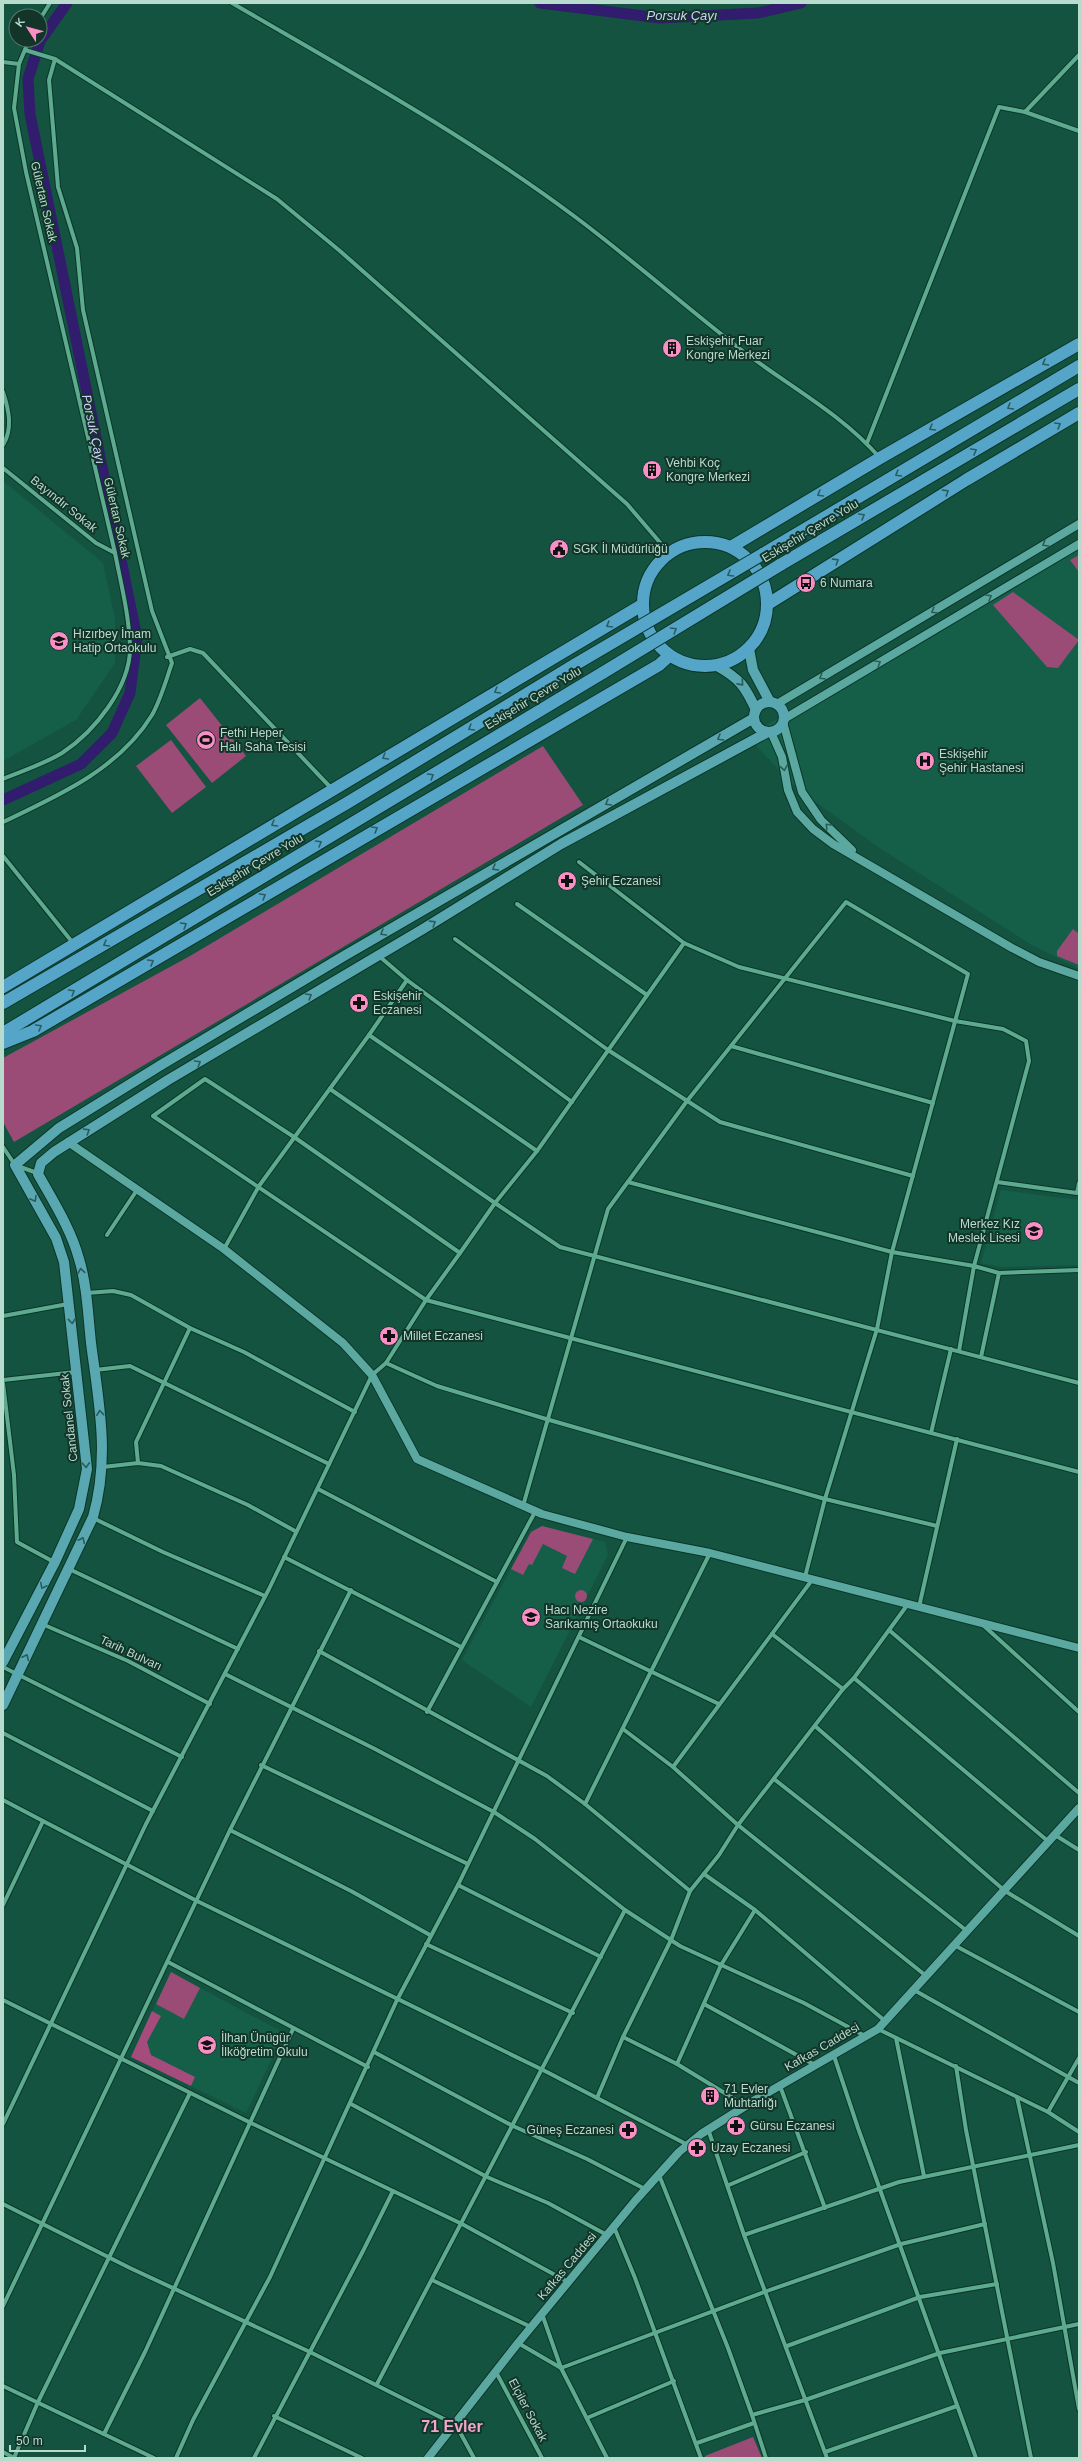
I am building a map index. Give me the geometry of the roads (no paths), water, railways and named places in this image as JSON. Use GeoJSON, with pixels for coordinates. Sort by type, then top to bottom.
{"type":"FeatureCollection","features":[{"type":"Feature","properties":{"kind":"highway"},"geometry":{"type":"LineString","coordinates":[[731,547],[880,458],[1079,344]]}},
{"type":"Feature","properties":{"kind":"highway","name":"Eskişehir Çevre Yolu"},"geometry":{"type":"LineString","coordinates":[[3,1004],[347,803],[576,664],[1079,366]]}},
{"type":"Feature","properties":{"kind":"highway","name":"Eskişehir Çevre Yolu"},"geometry":{"type":"LineString","coordinates":[[3,1033],[780,565],[1079,389]]}},
{"type":"Feature","properties":{"kind":"highway"},"geometry":{"type":"LineString","coordinates":[[768,604],[966,480],[1079,413]]}},
{"type":"Feature","properties":{"kind":"highway"},"geometry":{"type":"LineString","coordinates":[[710,542],[731,547],[746,557],[758,570],[765,587],[768,604],[761,631],[748,649],[734,660],[717,666],[695,666],[669,656],[655,642],[649,630],[642,605],[645,585],[655,567],[669,553],[688,544],[710,542]]}},
{"type":"Feature","properties":{"kind":"highway"},"geometry":{"type":"LineString","coordinates":[[3,987],[642,605]]}},
{"type":"Feature","properties":{"kind":"highway"},"geometry":{"type":"LineString","coordinates":[[3,1043],[33,1031],[659,664],[669,656]]}},
{"type":"Feature","properties":{"kind":"main road"},"geometry":{"type":"LineString","coordinates":[[3,1705],[93,1517],[101,1490],[103,1467],[102,1435],[95,1370],[79,1259],[71,1238],[38,1174],[41,1163],[68,1142],[561,844],[769,732],[778,729],[783,720],[783,710],[774,703],[753,670],[748,649]]}},
{"type":"Feature","properties":{"kind":"main road"},"geometry":{"type":"LineString","coordinates":[[717,666],[735,676],[745,687],[760,729],[769,732]]}},
{"type":"Feature","properties":{"kind":"main road"},"geometry":{"type":"LineString","coordinates":[[15,1165],[59,1128],[161,1065],[755,714],[762,704],[774,703]]}},
{"type":"Feature","properties":{"kind":"main road","name":"Candanel Sokak"},"geometry":{"type":"LineString","coordinates":[[3,1662],[79,1509],[87,1469],[70,1303],[64,1262],[56,1238],[15,1165]]}},
{"type":"Feature","properties":{"kind":"street"},"geometry":{"type":"LineString","coordinates":[[232,3],[376,87],[476,150],[573,215],[737,347],[833,414],[867,443],[880,458]]}},
{"type":"Feature","properties":{"kind":"street"},"geometry":{"type":"LineString","coordinates":[[26,50],[55,59],[277,199],[340,252],[627,504],[669,553]]}},
{"type":"Feature","properties":{"kind":"street","name":"Gülertan Sokak"},"geometry":{"type":"LineString","coordinates":[[3,779],[61,754],[86,735],[108,709],[122,682],[130,648],[125,602],[115,553],[26,172],[14,108],[19,64],[26,50]]}},
{"type":"Feature","properties":{"kind":"street"},"geometry":{"type":"LineString","coordinates":[[1025,112],[1079,55]]}},
{"type":"Feature","properties":{"kind":"street"},"geometry":{"type":"LineString","coordinates":[[3,822],[90,777],[128,747],[152,714],[172,663],[168,657],[152,611],[143,567],[98,382],[83,310],[76,248],[58,188],[49,80],[55,59]]}},
{"type":"Feature","properties":{"kind":"street"},"geometry":{"type":"LineString","coordinates":[[3,62],[19,64]]}},
{"type":"Feature","properties":{"kind":"street"},"geometry":{"type":"LineString","coordinates":[[867,443],[999,107],[1025,112],[1079,131]]}},
{"type":"Feature","properties":{"kind":"street"},"geometry":{"type":"LineString","coordinates":[[3,392],[8,405],[9,435],[3,445]]}},
{"type":"Feature","properties":{"kind":"street","name":"Bayındır Sokak"},"geometry":{"type":"LineString","coordinates":[[3,468],[96,543],[115,553]]}},
{"type":"Feature","properties":{"kind":"street"},"geometry":{"type":"LineString","coordinates":[[774,703],[1079,524]]}},
{"type":"Feature","properties":{"kind":"street"},"geometry":{"type":"LineString","coordinates":[[879,869],[847,846],[821,820],[802,792],[783,720],[1079,544]]}},
{"type":"Feature","properties":{"kind":"street"},"geometry":{"type":"LineString","coordinates":[[168,657],[190,649],[203,653],[332,789]]}},
{"type":"Feature","properties":{"kind":"street"},"geometry":{"type":"LineString","coordinates":[[769,732],[782,757],[788,790],[797,812],[813,829],[833,844],[879,869],[1012,948],[1039,962],[1079,976]]}},
{"type":"Feature","properties":{"kind":"street"},"geometry":{"type":"LineString","coordinates":[[3,856],[74,944]]}},
{"type":"Feature","properties":{"kind":"street"},"geometry":{"type":"LineString","coordinates":[[579,862],[684,943],[739,967],[955,1021],[1003,1029],[1026,1041],[1029,1061],[998,1182],[974,1266],[960,1351]]}},
{"type":"Feature","properties":{"kind":"street"},"geometry":{"type":"LineString","coordinates":[[522,1506],[569,1338],[608,1209],[687,1101],[846,902],[968,974],[892,1252],[877,1329],[825,1499],[809,1578],[772,1634],[673,1768]]}},
{"type":"Feature","properties":{"kind":"street"},"geometry":{"type":"LineString","coordinates":[[518,904],[647,995]]}},
{"type":"Feature","properties":{"kind":"street"},"geometry":{"type":"LineString","coordinates":[[455,939],[608,1050],[720,1122],[913,1176]]}},
{"type":"Feature","properties":{"kind":"street"},"geometry":{"type":"LineString","coordinates":[[3,2124],[127,1863],[265,1596],[295,1531],[318,1489],[372,1375],[386,1363],[426,1300],[495,1203],[537,1151],[684,943]]}},
{"type":"Feature","properties":{"kind":"street"},"geometry":{"type":"LineString","coordinates":[[378,956],[407,980],[572,1102]]}},
{"type":"Feature","properties":{"kind":"street"},"geometry":{"type":"LineString","coordinates":[[224,1249],[259,1186],[407,980]]}},
{"type":"Feature","properties":{"kind":"street"},"geometry":{"type":"LineString","coordinates":[[368,1035],[537,1151]]}},
{"type":"Feature","properties":{"kind":"street"},"geometry":{"type":"LineString","coordinates":[[731,1046],[933,1103]]}},
{"type":"Feature","properties":{"kind":"street"},"geometry":{"type":"LineString","coordinates":[[460,1253],[294,1137],[205,1079],[153,1116],[426,1300],[853,1411],[1079,1472]]}},
{"type":"Feature","properties":{"kind":"street"},"geometry":{"type":"LineString","coordinates":[[330,1089],[560,1247],[1079,1383]]}},
{"type":"Feature","properties":{"kind":"street"},"geometry":{"type":"LineString","coordinates":[[68,1142],[224,1249],[343,1343],[372,1375],[417,1459],[535,1512],[627,1537],[710,1553],[1079,1648]]}},
{"type":"Feature","properties":{"kind":"street","name":"Candanel Sokak"},"geometry":{"type":"LineString","coordinates":[[3,1147],[15,1165]]}},
{"type":"Feature","properties":{"kind":"street"},"geometry":{"type":"LineString","coordinates":[[15,1165],[38,1174]]}},
{"type":"Feature","properties":{"kind":"street"},"geometry":{"type":"LineString","coordinates":[[628,1182],[892,1252],[974,1266],[999,1273],[1079,1270]]}},
{"type":"Feature","properties":{"kind":"street"},"geometry":{"type":"LineString","coordinates":[[998,1182],[1078,1193],[1079,1184]]}},
{"type":"Feature","properties":{"kind":"street"},"geometry":{"type":"LineString","coordinates":[[107,1235],[137,1190]]}},
{"type":"Feature","properties":{"kind":"street"},"geometry":{"type":"LineString","coordinates":[[981,1357],[999,1273]]}},
{"type":"Feature","properties":{"kind":"street"},"geometry":{"type":"LineString","coordinates":[[85,1294],[113,1291],[131,1295],[190,1328],[244,1352],[355,1412]]}},
{"type":"Feature","properties":{"kind":"street"},"geometry":{"type":"LineString","coordinates":[[3,1316],[70,1303]]}},
{"type":"Feature","properties":{"kind":"street"},"geometry":{"type":"LineString","coordinates":[[138,1463],[136,1442],[163,1382],[190,1328]]}},
{"type":"Feature","properties":{"kind":"street"},"geometry":{"type":"LineString","coordinates":[[931,1433],[951,1349]]}},
{"type":"Feature","properties":{"kind":"street"},"geometry":{"type":"LineString","coordinates":[[386,1363],[437,1386],[546,1420],[825,1499],[937,1526]]}},
{"type":"Feature","properties":{"kind":"street"},"geometry":{"type":"LineString","coordinates":[[95,1370],[130,1366],[249,1426],[329,1464]]}},
{"type":"Feature","properties":{"kind":"street"},"geometry":{"type":"LineString","coordinates":[[54,1562],[17,1542],[14,1475],[3,1382],[77,1372]]}},
{"type":"Feature","properties":{"kind":"street"},"geometry":{"type":"LineString","coordinates":[[919,1607],[957,1440]]}},
{"type":"Feature","properties":{"kind":"street"},"geometry":{"type":"LineString","coordinates":[[103,1467],[138,1463],[161,1466],[248,1505],[295,1531]]}},
{"type":"Feature","properties":{"kind":"street"},"geometry":{"type":"LineString","coordinates":[[318,1489],[497,1582]]}},
{"type":"Feature","properties":{"kind":"street"},"geometry":{"type":"LineString","coordinates":[[427,1712],[535,1512]]}},
{"type":"Feature","properties":{"kind":"street"},"geometry":{"type":"LineString","coordinates":[[93,1517],[163,1552],[265,1596]]}},
{"type":"Feature","properties":{"kind":"street"},"geometry":{"type":"LineString","coordinates":[[176,2458],[193,2420],[246,2322],[326,2158],[397,2000],[430,1935],[458,1885],[627,1537]]}},
{"type":"Feature","properties":{"kind":"street"},"geometry":{"type":"LineString","coordinates":[[585,1804],[710,1553]]}},
{"type":"Feature","properties":{"kind":"street"},"geometry":{"type":"LineString","coordinates":[[284,1557],[461,1647]]}},
{"type":"Feature","properties":{"kind":"street"},"geometry":{"type":"LineString","coordinates":[[69,1569],[238,1649]]}},
{"type":"Feature","properties":{"kind":"street"},"geometry":{"type":"LineString","coordinates":[[3,2306],[230,1830],[351,1590]]}},
{"type":"Feature","properties":{"kind":"street"},"geometry":{"type":"LineString","coordinates":[[597,2098],[623,2037],[671,1940],[690,1891],[704,1874],[738,1825],[843,1689],[854,1678],[908,1604]]}},
{"type":"Feature","properties":{"kind":"street"},"geometry":{"type":"LineString","coordinates":[[981,1622],[1079,1712]]}},
{"type":"Feature","properties":{"kind":"street","name":"Tarih Bulvarı"},"geometry":{"type":"LineString","coordinates":[[41,1624],[128,1661],[210,1704]]}},
{"type":"Feature","properties":{"kind":"street"},"geometry":{"type":"LineString","coordinates":[[889,1630],[1079,1793]]}},
{"type":"Feature","properties":{"kind":"street"},"geometry":{"type":"LineString","coordinates":[[772,1634],[843,1689]]}},
{"type":"Feature","properties":{"kind":"street"},"geometry":{"type":"LineString","coordinates":[[579,1637],[719,1704]]}},
{"type":"Feature","properties":{"kind":"street"},"geometry":{"type":"LineString","coordinates":[[319,1651],[427,1712],[519,1759],[547,1776],[585,1804],[690,1891]]}},
{"type":"Feature","properties":{"kind":"street"},"geometry":{"type":"LineString","coordinates":[[3,1667],[182,1757]]}},
{"type":"Feature","properties":{"kind":"street"},"geometry":{"type":"LineString","coordinates":[[225,1674],[494,1812],[535,1839],[626,1910],[671,1940],[804,2003],[865,2036]]}},
{"type":"Feature","properties":{"kind":"street"},"geometry":{"type":"LineString","coordinates":[[854,1678],[1049,1842]]}},
{"type":"Feature","properties":{"kind":"street"},"geometry":{"type":"LineString","coordinates":[[815,1726],[1005,1891],[1079,1936]]}},
{"type":"Feature","properties":{"kind":"street"},"geometry":{"type":"LineString","coordinates":[[623,1729],[673,1768],[738,1825],[925,1976]]}},
{"type":"Feature","properties":{"kind":"street"},"geometry":{"type":"LineString","coordinates":[[3,1733],[153,1811]]}},
{"type":"Feature","properties":{"kind":"street"},"geometry":{"type":"LineString","coordinates":[[262,1765],[468,1864]]}},
{"type":"Feature","properties":{"kind":"street"},"geometry":{"type":"LineString","coordinates":[[774,1779],[967,1931]]}},
{"type":"Feature","properties":{"kind":"street"},"geometry":{"type":"LineString","coordinates":[[3,1800],[127,1863],[197,1901],[543,2070],[688,2145]]}},
{"type":"Feature","properties":{"kind":"street","name":"Kafkas Caddesi"},"geometry":{"type":"LineString","coordinates":[[428,2458],[456,2425],[518,2343],[607,2235],[659,2174],[688,2145],[708,2130],[746,2106],[878,2029],[1079,1808]]}},
{"type":"Feature","properties":{"kind":"street"},"geometry":{"type":"LineString","coordinates":[[3,1905],[43,1821]]}},
{"type":"Feature","properties":{"kind":"street"},"geometry":{"type":"LineString","coordinates":[[230,1830],[351,1891],[430,1935]]}},
{"type":"Feature","properties":{"kind":"street"},"geometry":{"type":"LineString","coordinates":[[1055,1835],[1079,1850]]}},
{"type":"Feature","properties":{"kind":"street"},"geometry":{"type":"LineString","coordinates":[[704,1874],[755,1910],[886,2021]]}},
{"type":"Feature","properties":{"kind":"street"},"geometry":{"type":"LineString","coordinates":[[458,1885],[602,1957]]}},
{"type":"Feature","properties":{"kind":"street"},"geometry":{"type":"LineString","coordinates":[[377,2384],[626,1910]]}},
{"type":"Feature","properties":{"kind":"street"},"geometry":{"type":"LineString","coordinates":[[677,2064],[721,1965],[755,1910]]}},
{"type":"Feature","properties":{"kind":"street"},"geometry":{"type":"LineString","coordinates":[[426,1944],[573,2013]]}},
{"type":"Feature","properties":{"kind":"street"},"geometry":{"type":"LineString","coordinates":[[954,1945],[1079,2012]]}},
{"type":"Feature","properties":{"kind":"street"},"geometry":{"type":"LineString","coordinates":[[168,1962],[293,2029],[368,2066]]}},
{"type":"Feature","properties":{"kind":"street"},"geometry":{"type":"LineString","coordinates":[[913,1989],[1079,2083]]}},
{"type":"Feature","properties":{"kind":"street"},"geometry":{"type":"LineString","coordinates":[[3,2000],[122,2057],[190,2093],[462,2224],[569,2282]]}},
{"type":"Feature","properties":{"kind":"street"},"geometry":{"type":"LineString","coordinates":[[704,2004],[815,2066]]}},
{"type":"Feature","properties":{"kind":"street"},"geometry":{"type":"LineString","coordinates":[[104,2434],[145,2352],[173,2288],[293,2029]]}},
{"type":"Feature","properties":{"kind":"street"},"geometry":{"type":"LineString","coordinates":[[878,2029],[1048,2112],[1079,2132]]}},
{"type":"Feature","properties":{"kind":"street"},"geometry":{"type":"LineString","coordinates":[[623,2037],[677,2064],[746,2106]]}},
{"type":"Feature","properties":{"kind":"street"},"geometry":{"type":"LineString","coordinates":[[896,2038],[924,2176]]}},
{"type":"Feature","properties":{"kind":"street"},"geometry":{"type":"LineString","coordinates":[[374,2052],[513,2126],[587,2159],[645,2190]]}},
{"type":"Feature","properties":{"kind":"street"},"geometry":{"type":"LineString","coordinates":[[834,2056],[976,2458]]}},
{"type":"Feature","properties":{"kind":"street"},"geometry":{"type":"LineString","coordinates":[[1048,2112],[1079,2058]]}},
{"type":"Feature","properties":{"kind":"street"},"geometry":{"type":"LineString","coordinates":[[956,2066],[985,2224],[1031,2458]]}},
{"type":"Feature","properties":{"kind":"street"},"geometry":{"type":"LineString","coordinates":[[780,2086],[806,2152],[825,2208]]}},
{"type":"Feature","properties":{"kind":"street"},"geometry":{"type":"LineString","coordinates":[[3,2452],[14,2458],[38,2402],[190,2093]]}},
{"type":"Feature","properties":{"kind":"street"},"geometry":{"type":"LineString","coordinates":[[1017,2097],[1064,2326],[1079,2409]]}},
{"type":"Feature","properties":{"kind":"street"},"geometry":{"type":"LineString","coordinates":[[351,2104],[487,2177],[548,2203],[607,2235]]}},
{"type":"Feature","properties":{"kind":"street"},"geometry":{"type":"LineString","coordinates":[[708,2130],[744,2235],[787,2346],[805,2400],[827,2458]]}},
{"type":"Feature","properties":{"kind":"street"},"geometry":{"type":"LineString","coordinates":[[744,2235],[880,2188],[924,2176],[1030,2157],[1079,2145]]}},
{"type":"Feature","properties":{"kind":"street"},"geometry":{"type":"LineString","coordinates":[[728,2185],[806,2152]]}},
{"type":"Feature","properties":{"kind":"street"},"geometry":{"type":"LineString","coordinates":[[659,2174],[752,2415],[766,2458]]}},
{"type":"Feature","properties":{"kind":"street"},"geometry":{"type":"LineString","coordinates":[[254,2458],[274,2416],[310,2352],[392,2191]]}},
{"type":"Feature","properties":{"kind":"street"},"geometry":{"type":"LineString","coordinates":[[3,2204],[173,2288],[377,2384],[456,2425],[474,2458]]}},
{"type":"Feature","properties":{"kind":"street"},"geometry":{"type":"LineString","coordinates":[[518,2343],[561,2368],[656,2334],[766,2291],[901,2244],[985,2224]]}},
{"type":"Feature","properties":{"kind":"street"},"geometry":{"type":"LineString","coordinates":[[614,2227],[674,2381],[701,2458]]}},
{"type":"Feature","properties":{"kind":"street"},"geometry":{"type":"LineString","coordinates":[[432,2280],[531,2327]]}},
{"type":"Feature","properties":{"kind":"street"},"geometry":{"type":"LineString","coordinates":[[787,2346],[920,2297],[997,2284]]}},
{"type":"Feature","properties":{"kind":"street"},"geometry":{"type":"LineString","coordinates":[[542,2314],[561,2368],[607,2458]]}},
{"type":"Feature","properties":{"kind":"street"},"geometry":{"type":"LineString","coordinates":[[752,2415],[805,2400],[940,2353],[1079,2324]]}},
{"type":"Feature","properties":{"kind":"street","name":"Elçiler Sokak"},"geometry":{"type":"LineString","coordinates":[[496,2372],[542,2458]]}},
{"type":"Feature","properties":{"kind":"street"},"geometry":{"type":"LineString","coordinates":[[587,2418],[674,2381]]}},
{"type":"Feature","properties":{"kind":"street"},"geometry":{"type":"LineString","coordinates":[[3,2386],[154,2458]]}},
{"type":"Feature","properties":{"kind":"street"},"geometry":{"type":"LineString","coordinates":[[825,2452],[957,2406]]}},
{"type":"Feature","properties":{"kind":"street"},"geometry":{"type":"LineString","coordinates":[[274,2416],[362,2458]]}},
{"type":"Feature","properties":{"kind":"street"},"geometry":{"type":"LineString","coordinates":[[697,2444],[754,2423]]}},
{"type":"Feature","properties":{"kind":"waterway","name":"Porsuk Çayı"},"geometry":{"type":"LineString","coordinates":[[3,800],[81,764],[112,733],[130,693],[137,638],[30,114],[28,79],[40,41],[67,3]]}},
{"type":"Feature","properties":{"kind":"waterway","name":"Porsuk Çayı"},"geometry":{"type":"LineString","coordinates":[[540,3],[660,18],[758,13],[801,3]]}},
{"type":"Feature","properties":{"kind":"place","name":"Eskişehir Fuar Kongre Merkezi"},"geometry":{"type":"Point","coordinates":[672,348]}},
{"type":"Feature","properties":{"kind":"place","name":"Vehbi Koç Kongre Merkezi"},"geometry":{"type":"Point","coordinates":[652,470]}},
{"type":"Feature","properties":{"kind":"place","name":"SGK İl Müdürlüğü"},"geometry":{"type":"Point","coordinates":[559,549]}},
{"type":"Feature","properties":{"kind":"place","name":"6 Numara"},"geometry":{"type":"Point","coordinates":[806,583]}},
{"type":"Feature","properties":{"kind":"place","name":"Hızırbey İmam Hatip Ortaokulu"},"geometry":{"type":"Point","coordinates":[59,641]}},
{"type":"Feature","properties":{"kind":"place","name":"Fethi Heper Halı Saha Tesisi"},"geometry":{"type":"Point","coordinates":[206,740]}},
{"type":"Feature","properties":{"kind":"place","name":"Eskişehir Şehir Hastanesi"},"geometry":{"type":"Point","coordinates":[925,761]}},
{"type":"Feature","properties":{"kind":"place","name":"Şehir Eczanesi"},"geometry":{"type":"Point","coordinates":[567,881]}},
{"type":"Feature","properties":{"kind":"place","name":"Eskişehir Eczanesi"},"geometry":{"type":"Point","coordinates":[359,1003]}},
{"type":"Feature","properties":{"kind":"place","name":"Merkez Kız Meslek Lisesi"},"geometry":{"type":"Point","coordinates":[1034,1231]}},
{"type":"Feature","properties":{"kind":"place","name":"Millet Eczanesi"},"geometry":{"type":"Point","coordinates":[389,1336]}},
{"type":"Feature","properties":{"kind":"place","name":"Hacı Nezire Sarıkamış Ortaokuku"},"geometry":{"type":"Point","coordinates":[531,1617]}},
{"type":"Feature","properties":{"kind":"place","name":"İlhan Ünügür İlköğretim Okulu"},"geometry":{"type":"Point","coordinates":[207,2045]}},
{"type":"Feature","properties":{"kind":"place","name":"71 Evler Muhtarlığı"},"geometry":{"type":"Point","coordinates":[710,2096]}},
{"type":"Feature","properties":{"kind":"place","name":"Gürsu Eczanesi"},"geometry":{"type":"Point","coordinates":[736,2126]}},
{"type":"Feature","properties":{"kind":"place","name":"Güneş Eczanesi"},"geometry":{"type":"Point","coordinates":[628,2130]}},
{"type":"Feature","properties":{"kind":"place","name":"Uzay Eczanesi"},"geometry":{"type":"Point","coordinates":[697,2148]}},
{"type":"Feature","properties":{"kind":"district","name":"71 Evler"},"geometry":{"type":"Point","coordinates":[452,2426]}}]}
